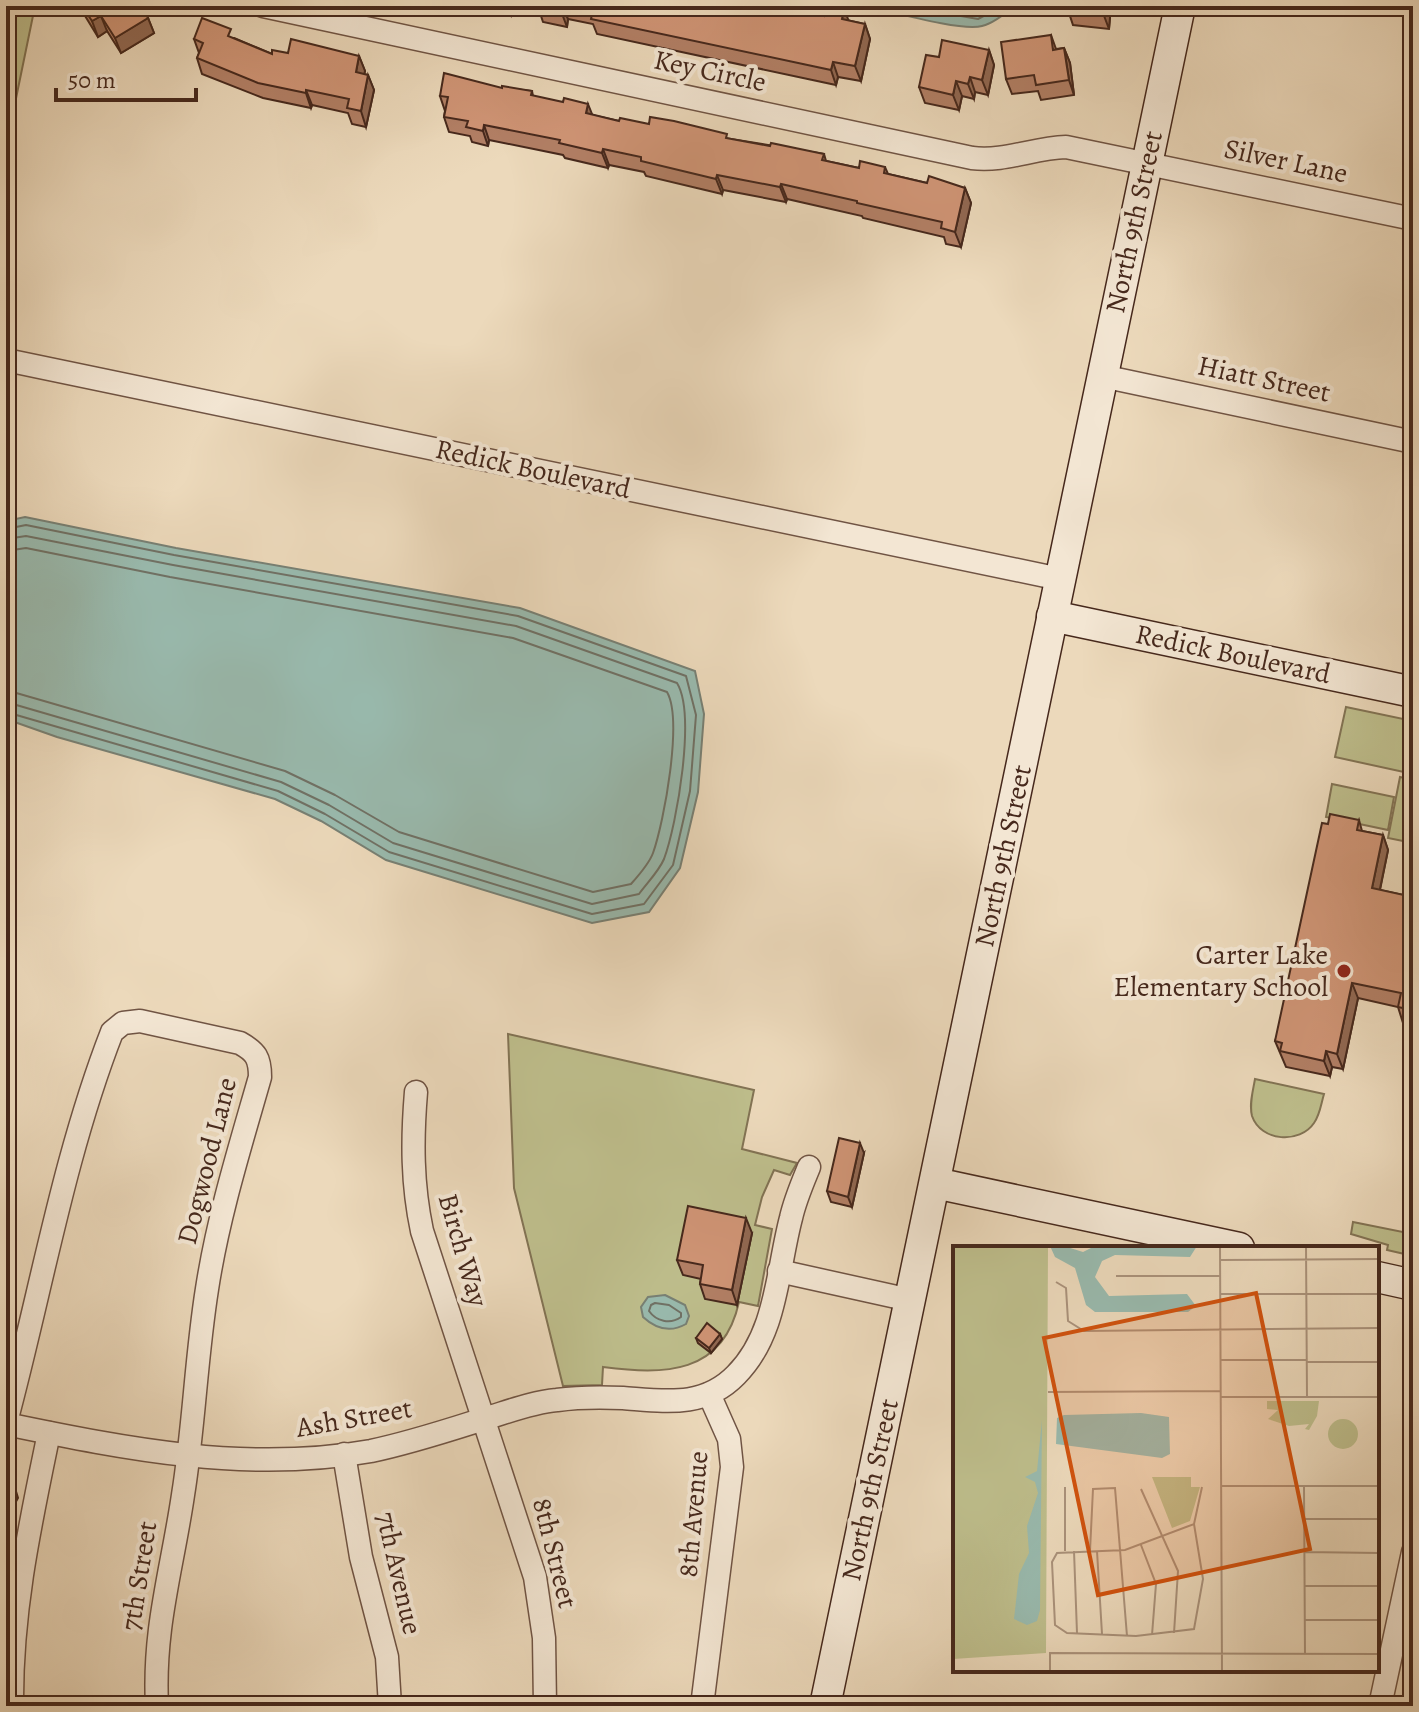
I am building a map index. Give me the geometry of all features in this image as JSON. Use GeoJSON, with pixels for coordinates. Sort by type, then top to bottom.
{"type":"FeatureCollection","features":[{"type":"Feature","properties":{"kind":"street","name":"Key Circle"},"geometry":{"type":"LineString","coordinates":[[263,6],[972,158],[998,160],[1037,150],[1066,147],[1146,162]]}},
{"type":"Feature","properties":{"kind":"street","name":"North 9th Street"},"geometry":{"type":"LineString","coordinates":[[825,1706],[1180,6]]}},
{"type":"Feature","properties":{"kind":"street","name":"Silver Lane"},"geometry":{"type":"LineString","coordinates":[[1146,162],[1413,219]]}},
{"type":"Feature","properties":{"kind":"street","name":"Redick Boulevard"},"geometry":{"type":"LineString","coordinates":[[6,360],[1060,579]]}},
{"type":"Feature","properties":{"kind":"street","name":"Hiatt Street"},"geometry":{"type":"LineString","coordinates":[[1102,376],[1413,442]]}},
{"type":"Feature","properties":{"kind":"street","name":"Redick Boulevard"},"geometry":{"type":"LineString","coordinates":[[1052,616],[1413,692]]}},
{"type":"Feature","properties":{"kind":"street","name":"Dogwood Lane"},"geometry":{"type":"LineString","coordinates":[[6,1423],[76,1138],[99,1066],[112,1032],[123,1023],[140,1021],[240,1043],[254,1051],[260,1062],[260,1077],[225,1202],[207,1286],[188,1456]]}},
{"type":"Feature","properties":{"kind":"street","name":"Birch Way"},"geometry":{"type":"LineString","coordinates":[[416,1092],[412,1159],[419,1217],[484,1419]]}},
{"type":"Feature","properties":{"kind":"street"},"geometry":{"type":"LineString","coordinates":[[709,1394],[721,1389],[737,1374],[761,1341],[768,1323],[790,1219],[809,1167]]}},
{"type":"Feature","properties":{"kind":"street"},"geometry":{"type":"LineString","coordinates":[[935,1183],[1230,1246]]}},
{"type":"Feature","properties":{"kind":"street"},"geometry":{"type":"LineString","coordinates":[[779,1271],[910,1300]]}},
{"type":"Feature","properties":{"kind":"street"},"geometry":{"type":"LineString","coordinates":[[1379,1277],[1413,1285]]}},
{"type":"Feature","properties":{"kind":"street","name":"Ash Street"},"geometry":{"type":"LineString","coordinates":[[6,1423],[147,1452],[231,1460],[297,1459],[344,1454],[417,1440],[527,1405],[553,1400],[596,1397],[672,1402],[709,1394]]}},
{"type":"Feature","properties":{"kind":"street","name":"8th Avenue"},"geometry":{"type":"LineString","coordinates":[[702,1706],[732,1467],[729,1439],[709,1394]]}},
{"type":"Feature","properties":{"kind":"street","name":"8th Street"},"geometry":{"type":"LineString","coordinates":[[484,1419],[535,1577],[544,1638],[545,1706]]}},
{"type":"Feature","properties":{"kind":"street"},"geometry":{"type":"LineString","coordinates":[[12,1706],[15,1612],[22,1560],[49,1433]]}},
{"type":"Feature","properties":{"kind":"street","name":"7th Avenue"},"geometry":{"type":"LineString","coordinates":[[344,1454],[361,1557],[387,1657],[390,1706]]}},
{"type":"Feature","properties":{"kind":"street","name":"7th Street"},"geometry":{"type":"LineString","coordinates":[[157,1706],[156,1660],[160,1616],[188,1456]]}},
{"type":"Feature","properties":{"kind":"street"},"geometry":{"type":"LineString","coordinates":[[1380,1706],[1413,1552]]}},
{"type":"Feature","properties":{"kind":"green space"},"geometry":{"type":"Polygon","coordinates":[[[6,6],[35,6],[6,147],[6,6]]]}},
{"type":"Feature","properties":{"kind":"green space"},"geometry":{"type":"Polygon","coordinates":[[[1346,707],[1413,721],[1413,774],[1335,757],[1346,707]]]}},
{"type":"Feature","properties":{"kind":"green space"},"geometry":{"type":"Polygon","coordinates":[[[1400,777],[1413,780],[1413,843],[1388,838],[1400,777]]]}},
{"type":"Feature","properties":{"kind":"green space"},"geometry":{"type":"Polygon","coordinates":[[[1332,784],[1394,797],[1388,830],[1326,817],[1332,784]]]}},
{"type":"Feature","properties":{"kind":"green space"},"geometry":{"type":"Polygon","coordinates":[[[508,1034],[754,1090],[742,1149],[797,1163],[790,1175],[774,1170],[762,1197],[755,1225],[772,1229],[758,1306],[739,1302],[731,1326],[720,1344],[705,1357],[669,1369],[603,1367],[602,1385],[563,1386],[514,1188],[508,1034]]]}},
{"type":"Feature","properties":{"kind":"green space"},"geometry":{"type":"Polygon","coordinates":[[[1255,1079],[1324,1094],[1314,1123],[1308,1130],[1291,1137],[1264,1131],[1257,1125],[1251,1111],[1255,1079]]]}},
{"type":"Feature","properties":{"kind":"green space"},"geometry":{"type":"Polygon","coordinates":[[[1353,1222],[1413,1234],[1413,1250],[1409,1255],[1387,1250],[1388,1245],[1351,1234],[1353,1222]]]}},
{"type":"Feature","properties":{"kind":"water"},"geometry":{"type":"Polygon","coordinates":[[[866,6],[1014,6],[991,23],[972,27],[943,24],[866,6]]]}},
{"type":"Feature","properties":{"kind":"water"},"geometry":{"type":"Polygon","coordinates":[[[25,517],[176,548],[520,608],[695,671],[704,714],[698,792],[680,868],[649,912],[592,923],[386,860],[321,821],[275,799],[57,737],[6,719],[6,521],[25,517]]]}},
{"type":"Feature","properties":{"kind":"water"},"geometry":{"type":"Polygon","coordinates":[[[665,1295],[685,1305],[689,1316],[686,1324],[663,1328],[643,1317],[641,1307],[648,1297],[665,1295]]]}},
{"type":"Feature","properties":{"kind":"building"},"geometry":{"type":"Polygon","coordinates":[[[82,6],[141,6],[148,18],[115,38],[101,16],[92,21],[82,6]]]}},
{"type":"Feature","properties":{"kind":"building"},"geometry":{"type":"Polygon","coordinates":[[[538,6],[562,6],[561,11],[538,6]]]}},
{"type":"Feature","properties":{"kind":"building"},"geometry":{"type":"Polygon","coordinates":[[[572,6],[729,6],[753,12],[755,6],[796,6],[795,9],[824,16],[826,6],[833,6],[844,9],[842,19],[865,24],[855,66],[833,62],[831,70],[591,19],[593,10],[572,6]]]}},
{"type":"Feature","properties":{"kind":"building"},"geometry":{"type":"Polygon","coordinates":[[[1068,6],[1104,6],[1103,13],[1068,10],[1068,6]]]}},
{"type":"Feature","properties":{"kind":"building"},"geometry":{"type":"Polygon","coordinates":[[[202,18],[231,29],[228,36],[272,54],[272,50],[288,53],[291,39],[359,56],[356,72],[368,75],[361,111],[347,108],[349,99],[258,83],[197,58],[203,43],[194,39],[202,18]]]}},
{"type":"Feature","properties":{"kind":"building"},"geometry":{"type":"Polygon","coordinates":[[[1051,35],[1053,50],[1064,48],[1069,80],[1036,85],[1034,75],[1006,79],[1001,42],[1051,35]]]}},
{"type":"Feature","properties":{"kind":"building"},"geometry":{"type":"Polygon","coordinates":[[[942,40],[989,50],[982,80],[970,77],[968,84],[956,81],[953,95],[919,87],[926,55],[939,57],[942,40]]]}},
{"type":"Feature","properties":{"kind":"building"},"geometry":{"type":"Polygon","coordinates":[[[444,73],[502,88],[532,91],[531,95],[563,102],[564,98],[588,104],[586,113],[619,121],[620,118],[649,124],[650,117],[674,121],[727,134],[726,138],[824,154],[822,160],[859,168],[860,161],[885,167],[884,173],[927,183],[929,176],[965,188],[955,232],[941,228],[942,222],[781,184],[780,187],[717,175],[716,179],[641,161],[641,157],[603,149],[602,153],[559,143],[560,140],[484,125],[483,131],[466,127],[468,121],[444,117],[448,97],[440,96],[444,73]]]}},
{"type":"Feature","properties":{"kind":"building"},"geometry":{"type":"Polygon","coordinates":[[[1330,814],[1359,820],[1357,830],[1383,835],[1372,888],[1413,897],[1413,1004],[1412,1010],[1398,1007],[1401,993],[1352,983],[1337,1054],[1326,1051],[1324,1061],[1280,1051],[1282,1043],[1275,1041],[1322,823],[1328,824],[1330,814]]]}},
{"type":"Feature","properties":{"kind":"building"},"geometry":{"type":"Polygon","coordinates":[[[839,1138],[860,1143],[848,1197],[827,1191],[839,1138]]]}},
{"type":"Feature","properties":{"kind":"building"},"geometry":{"type":"Polygon","coordinates":[[[688,1206],[746,1218],[732,1290],[700,1284],[703,1265],[677,1260],[688,1206]]]}},
{"type":"Feature","properties":{"kind":"building"},"geometry":{"type":"Polygon","coordinates":[[[707,1323],[720,1334],[709,1348],[696,1338],[707,1323]]]}},
{"type":"Feature","properties":{"kind":"building"},"geometry":{"type":"Polygon","coordinates":[[[6,1483],[15,1488],[6,1503],[6,1483]]]}},
{"type":"Feature","properties":{"kind":"place","name":"Carter Lake Elementary School"},"geometry":{"type":"Point","coordinates":[1344,971]}}]}
